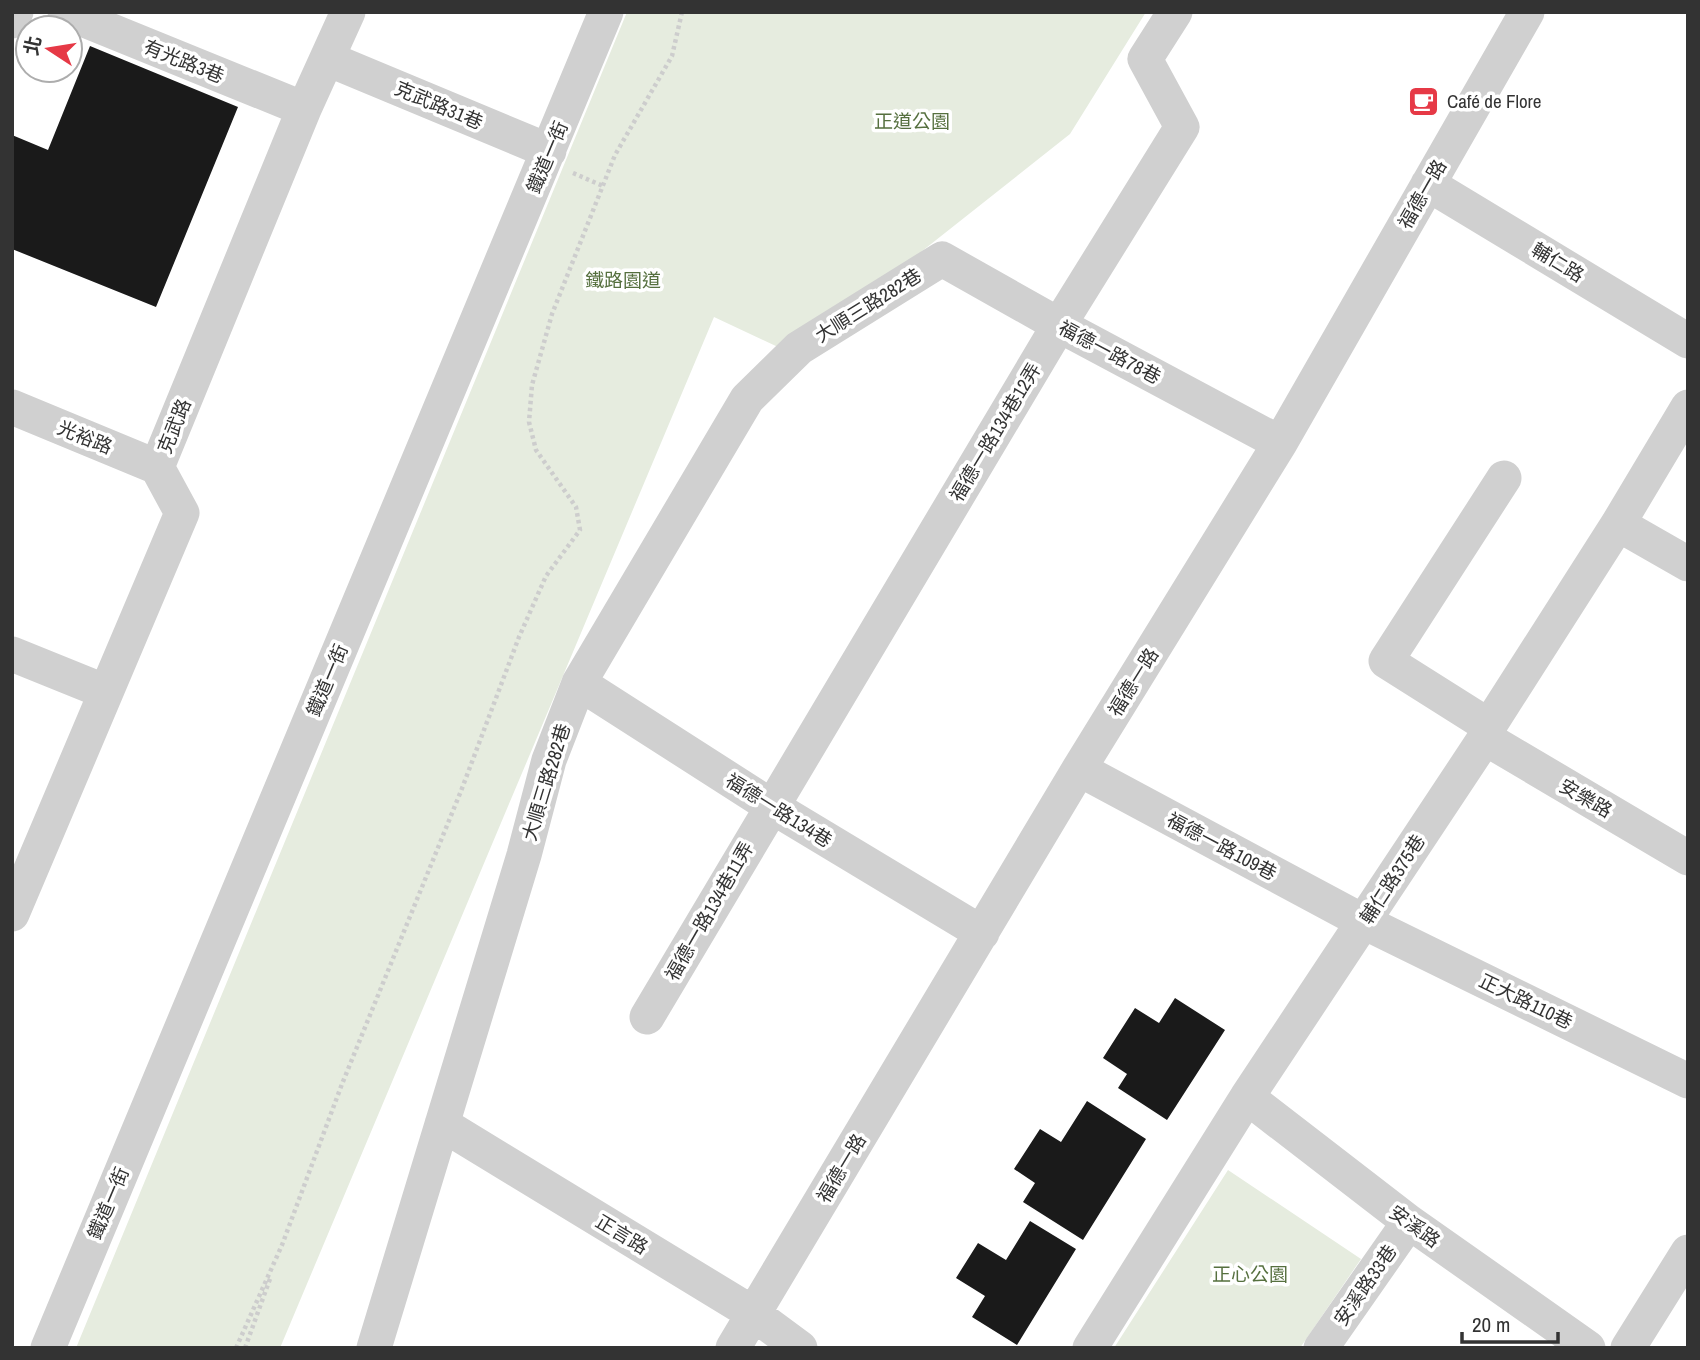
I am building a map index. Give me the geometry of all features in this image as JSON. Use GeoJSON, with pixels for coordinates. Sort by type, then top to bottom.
{"type":"FeatureCollection","features":[{"type":"Feature","properties":{"kind":"street"},"geometry":{"type":"LineString","coordinates":[[12,21],[16,12]]}},
{"type":"Feature","properties":{"kind":"street","name":"有光路3巷"},"geometry":{"type":"LineString","coordinates":[[65,12],[304,109]]}},
{"type":"Feature","properties":{"kind":"street","name":"克武路"},"geometry":{"type":"LineString","coordinates":[[12,914],[182,513],[157,467],[304,109],[348,12]]}},
{"type":"Feature","properties":{"kind":"street","name":"鐵道一街"},"geometry":{"type":"LineString","coordinates":[[48,1348],[560,161],[607,12]]}},
{"type":"Feature","properties":{"kind":"street","name":"福德一路134巷12弄"},"geometry":{"type":"LineString","coordinates":[[771,806],[1059,325],[1182,127],[1145,59],[1175,12]]}},
{"type":"Feature","properties":{"kind":"street","name":"福德一路"},"geometry":{"type":"LineString","coordinates":[[733,1348],[1079,769],[1280,443],[1527,12]]}},
{"type":"Feature","properties":{"kind":"street","name":"克武路31巷"},"geometry":{"type":"LineString","coordinates":[[328,59],[560,161]]}},
{"type":"Feature","properties":{"kind":"street","name":"輔仁路"},"geometry":{"type":"LineString","coordinates":[[1429,184],[1688,341]]}},
{"type":"Feature","properties":{"kind":"street","name":"福德一路78巷"},"geometry":{"type":"LineString","coordinates":[[942,259],[1280,443]]}},
{"type":"Feature","properties":{"kind":"street","name":"大順三路282巷"},"geometry":{"type":"LineString","coordinates":[[374,1348],[524,855],[549,760],[579,683],[747,399],[799,348],[942,259]]}},
{"type":"Feature","properties":{"kind":"street","name":"光裕路"},"geometry":{"type":"LineString","coordinates":[[12,407],[157,467]]}},
{"type":"Feature","properties":{"kind":"street","name":"輔仁路375巷"},"geometry":{"type":"LineString","coordinates":[[1090,1348],[1247,1097],[1487,732],[1688,407]]}},
{"type":"Feature","properties":{"kind":"street","name":"安樂路"},"geometry":{"type":"LineString","coordinates":[[1504,478],[1386,661],[1487,732],[1688,858]]}},
{"type":"Feature","properties":{"kind":"street"},"geometry":{"type":"LineString","coordinates":[[1618,524],[1688,564]]}},
{"type":"Feature","properties":{"kind":"street"},"geometry":{"type":"LineString","coordinates":[[12,654],[106,692]]}},
{"type":"Feature","properties":{"kind":"street","name":"福德一路134巷"},"geometry":{"type":"LineString","coordinates":[[579,683],[771,806],[982,933]]}},
{"type":"Feature","properties":{"kind":"street","name":"福德一路109巷"},"geometry":{"type":"LineString","coordinates":[[1079,769],[1364,922]]}},
{"type":"Feature","properties":{"kind":"street","name":"福德一路134巷11弄"},"geometry":{"type":"LineString","coordinates":[[647,1017],[771,806]]}},
{"type":"Feature","properties":{"kind":"street","name":"正大路110巷"},"geometry":{"type":"LineString","coordinates":[[1364,922],[1688,1081]]}},
{"type":"Feature","properties":{"kind":"street","name":"安溪路"},"geometry":{"type":"LineString","coordinates":[[1247,1097],[1409,1222],[1588,1348]]}},
{"type":"Feature","properties":{"kind":"street","name":"正言路"},"geometry":{"type":"LineString","coordinates":[[442,1124],[754,1314],[800,1348]]}},
{"type":"Feature","properties":{"kind":"street","name":"安溪路33巷"},"geometry":{"type":"LineString","coordinates":[[1321,1348],[1409,1222]]}},
{"type":"Feature","properties":{"kind":"street"},"geometry":{"type":"LineString","coordinates":[[1628,1348],[1688,1252]]}},
{"type":"Feature","properties":{"kind":"path"},"geometry":{"type":"LineString","coordinates":[[246,1348],[342,1084],[461,791],[519,638],[546,576],[580,530],[576,507],[536,450],[529,422],[531,385],[552,314],[615,155],[671,56],[682,12]]}},
{"type":"Feature","properties":{"kind":"path"},"geometry":{"type":"LineString","coordinates":[[560,161],[603,186]]}},
{"type":"Feature","properties":{"kind":"path"},"geometry":{"type":"LineString","coordinates":[[236,1348],[282,1245]]}},
{"type":"Feature","properties":{"kind":"green space","name":"鐵路園道"},"geometry":{"type":"Polygon","coordinates":[[[627,12],[1146,12],[1070,134],[907,263],[778,347],[714,317],[280,1348],[76,1348],[627,12]]]}},
{"type":"Feature","properties":{"kind":"green space","name":"正心公園"},"geometry":{"type":"Polygon","coordinates":[[[1228,1170],[1361,1259],[1300,1348],[1114,1348],[1228,1170]]]}},
{"type":"Feature","properties":{"kind":"building"},"geometry":{"type":"Polygon","coordinates":[[[90,46],[238,107],[156,307],[12,249],[12,135],[48,150],[75,84],[84,84],[84,61],[90,46]]]}},
{"type":"Feature","properties":{"kind":"building"},"geometry":{"type":"Polygon","coordinates":[[[1175,998],[1225,1030],[1167,1120],[1118,1088],[1127,1074],[1103,1058],[1135,1008],[1159,1023],[1175,998]]]}},
{"type":"Feature","properties":{"kind":"building"},"geometry":{"type":"Polygon","coordinates":[[[1087,1101],[1146,1139],[1083,1240],[1023,1202],[1035,1183],[1014,1169],[1040,1129],[1061,1142],[1087,1101]]]}},
{"type":"Feature","properties":{"kind":"building"},"geometry":{"type":"Polygon","coordinates":[[[1030,1221],[1076,1249],[1017,1345],[972,1317],[985,1296],[956,1278],[978,1243],[1006,1260],[1030,1221]]]}},
{"type":"Feature","properties":{"kind":"place","name":"Café de Flore"},"geometry":{"type":"Point","coordinates":[1424,101]}},
{"type":"Feature","properties":{"kind":"park label","name":"正道公園"},"geometry":{"type":"Point","coordinates":[912,121]}}]}
